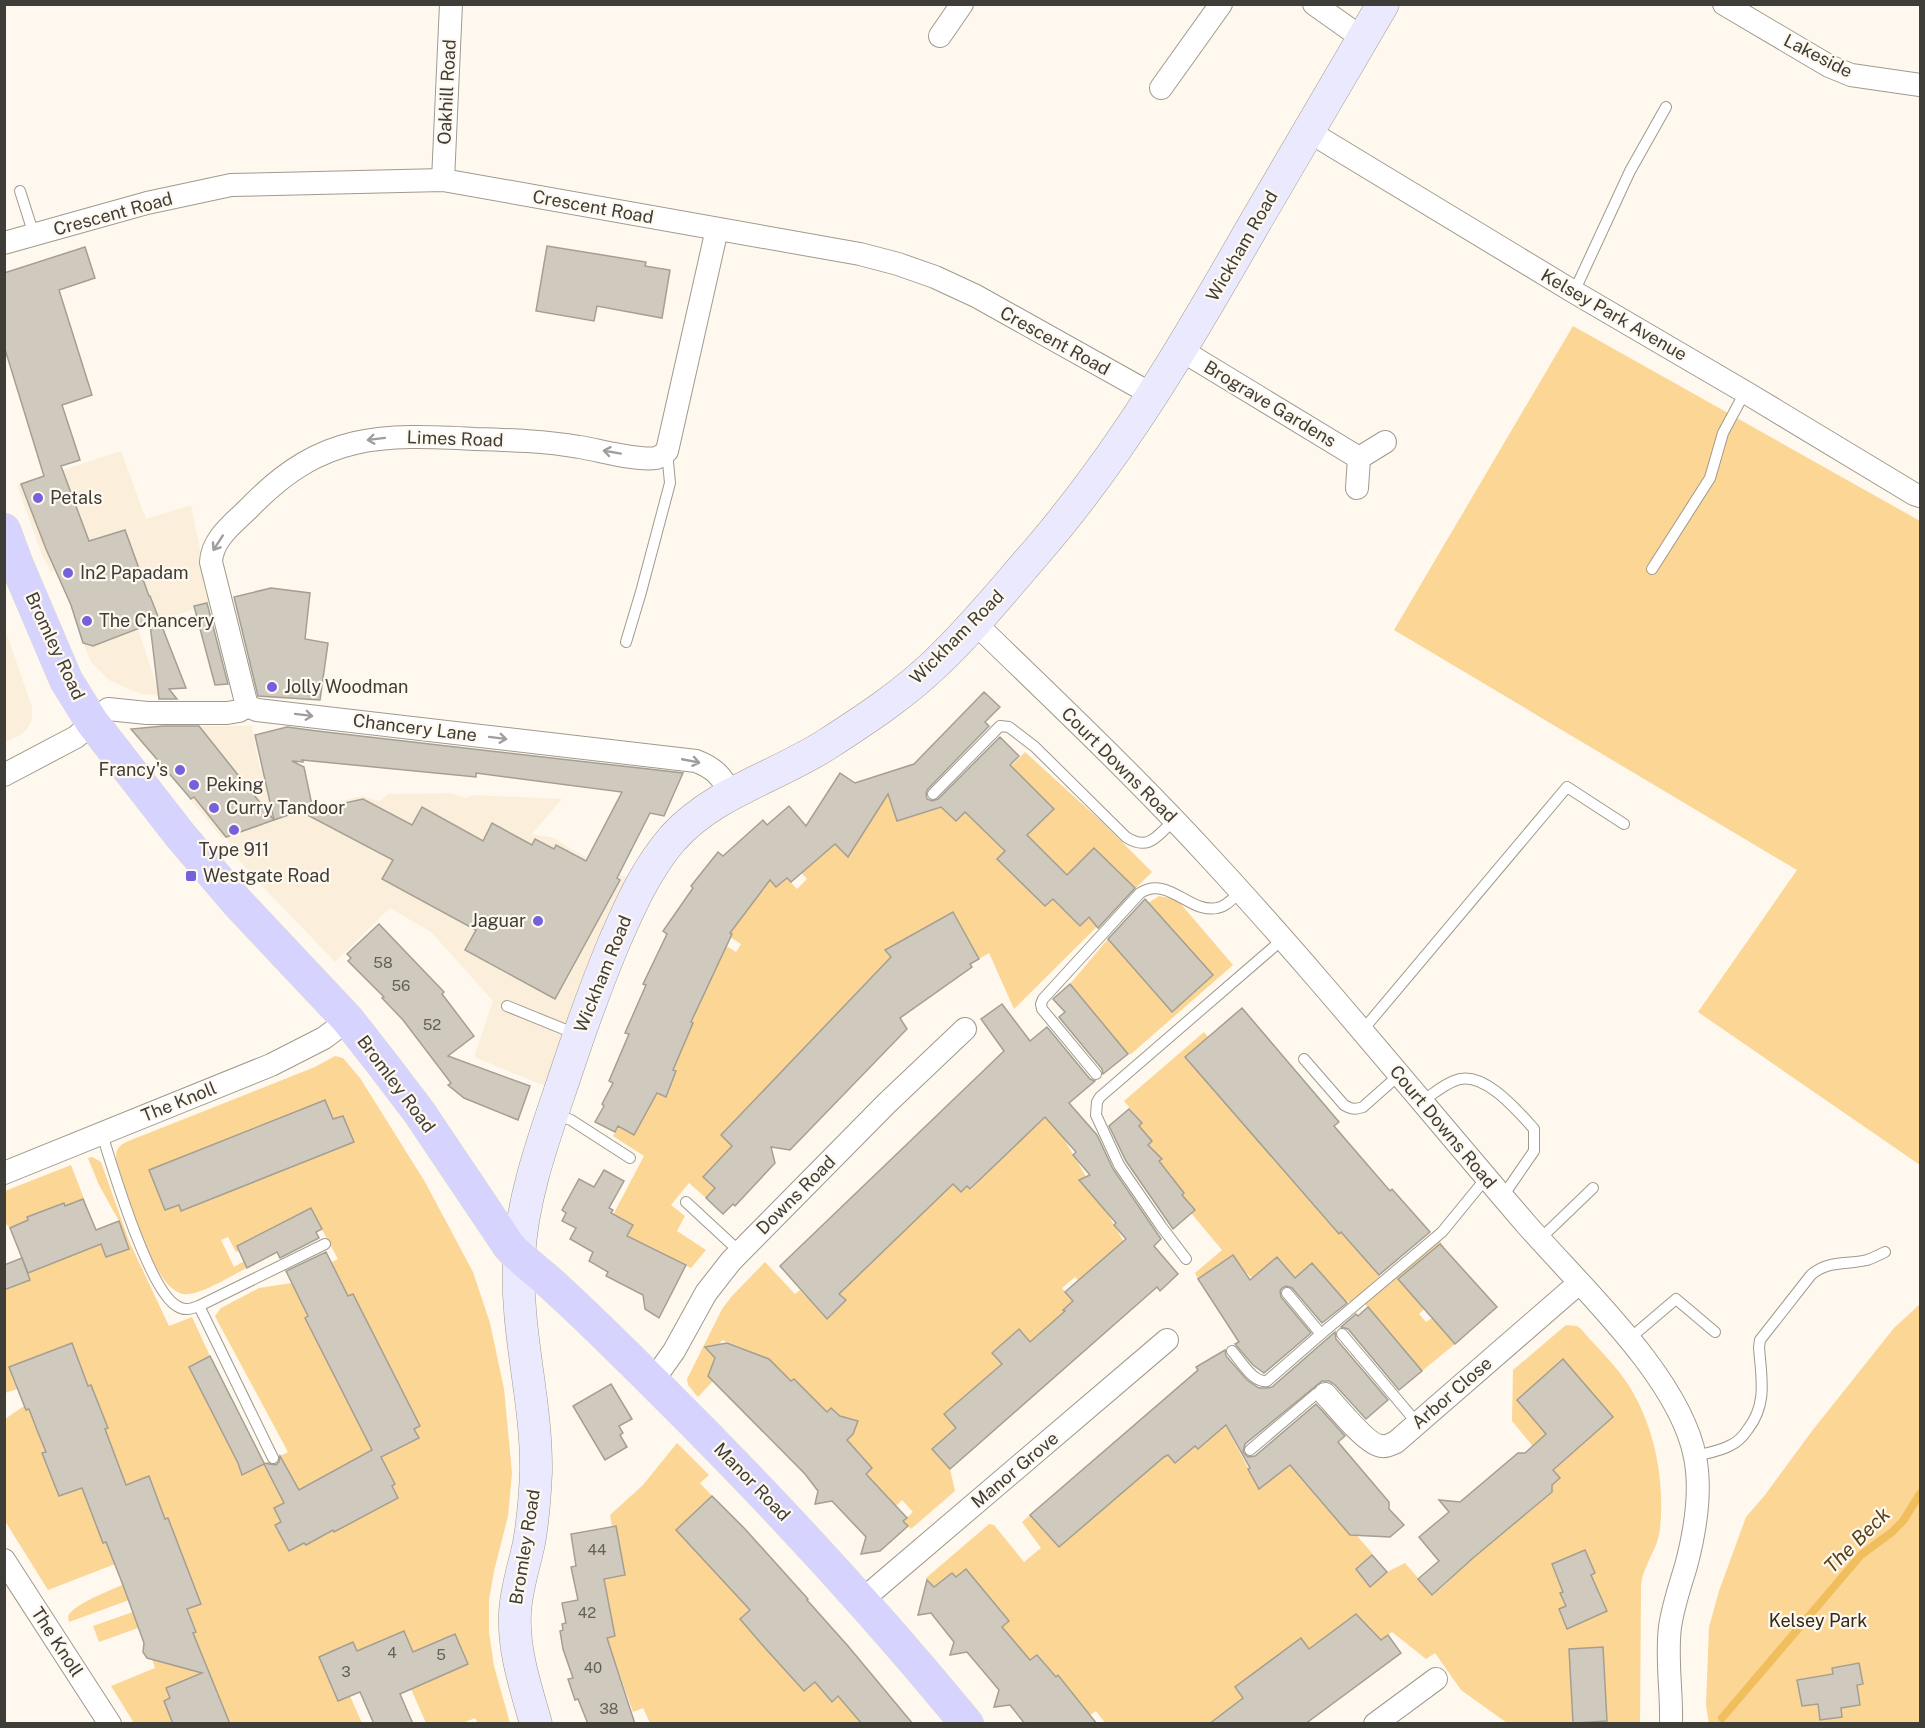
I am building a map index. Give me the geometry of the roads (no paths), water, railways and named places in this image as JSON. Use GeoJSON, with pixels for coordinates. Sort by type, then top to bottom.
{"type":"FeatureCollection","features":[{"type":"Feature","properties":{"kind":"main road","name":"Wickham Road"},"geometry":{"type":"LineString","coordinates":[[519,1258],[523,1214],[579,1035],[634,898],[658,858],[685,826],[703,811],[730,793],[807,757],[866,718],[921,677],[975,623],[1075,504],[1153,395],[1383,4]]}},
{"type":"Feature","properties":{"kind":"main road","name":"Bromley Road"},"geometry":{"type":"LineString","coordinates":[[4,530],[66,680],[92,722],[194,852],[237,902],[348,1020],[419,1112],[497,1230],[519,1258],[519,1292],[532,1400],[536,1467],[528,1545],[515,1601],[514,1620],[520,1664],[536,1724]]}},
{"type":"Feature","properties":{"kind":"main road","name":"Manor Road"},"geometry":{"type":"LineString","coordinates":[[519,1258],[544,1276],[745,1473],[862,1600],[967,1724]]}},
{"type":"Feature","properties":{"kind":"street","name":"Oakhill Road"},"geometry":{"type":"LineString","coordinates":[[442,180],[451,4]]}},
{"type":"Feature","properties":{"kind":"street"},"geometry":{"type":"LineString","coordinates":[[940,36],[962,4]]}},
{"type":"Feature","properties":{"kind":"street"},"geometry":{"type":"LineString","coordinates":[[1161,88],[1221,4]]}},
{"type":"Feature","properties":{"kind":"street"},"geometry":{"type":"LineString","coordinates":[[1314,4],[1362,38]]}},
{"type":"Feature","properties":{"kind":"street","name":"Lakeside"},"geometry":{"type":"LineString","coordinates":[[1724,4],[1829,66],[1851,75],[1920,85]]}},
{"type":"Feature","properties":{"kind":"street","name":"Kelsey Park Avenue"},"geometry":{"type":"LineString","coordinates":[[1308,131],[1574,292],[1920,496]]}},
{"type":"Feature","properties":{"kind":"street","name":"Crescent Road"},"geometry":{"type":"LineString","coordinates":[[4,243],[147,203],[231,185],[442,180],[860,254],[898,264],[976,296],[1153,395]]}},
{"type":"Feature","properties":{"kind":"street"},"geometry":{"type":"LineString","coordinates":[[668,451],[717,229]]}},
{"type":"Feature","properties":{"kind":"street","name":"Brograve Gardens"},"geometry":{"type":"LineString","coordinates":[[1181,350],[1359,458]]}},
{"type":"Feature","properties":{"kind":"street","name":"Limes Road"},"geometry":{"type":"LineString","coordinates":[[247,706],[212,553],[219,539],[274,483],[310,459],[348,444],[375,438],[403,437],[524,441],[576,446],[644,458],[658,458],[668,451]]}},
{"type":"Feature","properties":{"kind":"street"},"geometry":{"type":"LineString","coordinates":[[1357,488],[1359,458],[1385,442]]}},
{"type":"Feature","properties":{"kind":"street","name":"Court Downs Road"},"geometry":{"type":"LineString","coordinates":[[975,623],[1125,769],[1240,892],[1629,1339],[1671,1398],[1695,1456],[1698,1495],[1695,1526],[1670,1627],[1671,1724]]}},
{"type":"Feature","properties":{"kind":"street","name":"Chancery Lane"},"geometry":{"type":"LineString","coordinates":[[92,722],[108,710],[147,713],[227,713],[239,711],[247,706],[269,711],[696,761],[715,770],[730,793]]}},
{"type":"Feature","properties":{"kind":"street"},"geometry":{"type":"LineString","coordinates":[[4,775],[76,737],[92,722]]}},
{"type":"Feature","properties":{"kind":"street","name":"The Knoll"},"geometry":{"type":"LineString","coordinates":[[4,1173],[300,1052],[348,1020]]}},
{"type":"Feature","properties":{"kind":"street","name":"Downs Road"},"geometry":{"type":"LineString","coordinates":[[652,1382],[674,1351],[706,1293],[740,1252],[887,1103],[965,1029]]}},
{"type":"Feature","properties":{"kind":"street","name":"Arbor Close"},"geometry":{"type":"LineString","coordinates":[[1325,1394],[1370,1441],[1379,1446],[1396,1442],[1579,1283]]}},
{"type":"Feature","properties":{"kind":"street","name":"Manor Grove"},"geometry":{"type":"LineString","coordinates":[[862,1600],[1167,1340]]}},
{"type":"Feature","properties":{"kind":"street","name":"The Knoll"},"geometry":{"type":"LineString","coordinates":[[4,1560],[110,1724]]}},
{"type":"Feature","properties":{"kind":"street"},"geometry":{"type":"LineString","coordinates":[[1375,1724],[1436,1679]]}},
{"type":"Feature","properties":{"kind":"lane"},"geometry":{"type":"LineString","coordinates":[[1574,292],[1630,171],[1666,106]]}},
{"type":"Feature","properties":{"kind":"lane"},"geometry":{"type":"LineString","coordinates":[[20,191],[34,235]]}},
{"type":"Feature","properties":{"kind":"lane"},"geometry":{"type":"LineString","coordinates":[[1652,569],[1710,478],[1723,433],[1745,392]]}},
{"type":"Feature","properties":{"kind":"lane"},"geometry":{"type":"LineString","coordinates":[[626,642],[642,592],[670,483],[668,451]]}},
{"type":"Feature","properties":{"kind":"lane"},"geometry":{"type":"LineString","coordinates":[[933,794],[997,729],[1005,726],[1035,747],[1126,837],[1136,844],[1148,843],[1174,820]]}},
{"type":"Feature","properties":{"kind":"lane"},"geometry":{"type":"LineString","coordinates":[[1362,1031],[1567,787],[1624,824]]}},
{"type":"Feature","properties":{"kind":"lane"},"geometry":{"type":"LineString","coordinates":[[1096,1074],[1042,1009],[1043,999],[1146,889],[1161,888],[1205,908],[1215,909],[1223,906],[1240,892]]}},
{"type":"Feature","properties":{"kind":"lane"},"geometry":{"type":"LineString","coordinates":[[1186,1258],[1119,1165],[1096,1115],[1097,1102],[1282,939]]}},
{"type":"Feature","properties":{"kind":"lane"},"geometry":{"type":"LineString","coordinates":[[507,1006],[579,1035]]}},
{"type":"Feature","properties":{"kind":"lane"},"geometry":{"type":"LineString","coordinates":[[1304,1059],[1350,1109],[1363,1107],[1399,1074]]}},
{"type":"Feature","properties":{"kind":"lane"},"geometry":{"type":"LineString","coordinates":[[1422,1101],[1454,1080],[1466,1078],[1483,1081],[1518,1111],[1534,1129],[1534,1151],[1503,1196]]}},
{"type":"Feature","properties":{"kind":"lane"},"geometry":{"type":"LineString","coordinates":[[553,1113],[571,1120],[630,1158]]}},
{"type":"Feature","properties":{"kind":"lane"},"geometry":{"type":"LineString","coordinates":[[102,1134],[122,1198],[142,1249],[156,1279],[169,1300],[176,1306],[190,1309],[199,1306],[325,1244]]}},
{"type":"Feature","properties":{"kind":"lane"},"geometry":{"type":"LineString","coordinates":[[1232,1351],[1256,1379],[1261,1382],[1267,1381],[1442,1232],[1487,1178]]}},
{"type":"Feature","properties":{"kind":"lane"},"geometry":{"type":"LineString","coordinates":[[1540,1239],[1593,1188]]}},
{"type":"Feature","properties":{"kind":"lane"},"geometry":{"type":"LineString","coordinates":[[686,1202],[740,1252]]}},
{"type":"Feature","properties":{"kind":"lane"},"geometry":{"type":"LineString","coordinates":[[1695,1456],[1731,1445],[1742,1437],[1755,1420],[1763,1395],[1760,1340],[1811,1275],[1822,1267],[1841,1262],[1869,1260],[1885,1252]]}},
{"type":"Feature","properties":{"kind":"lane"},"geometry":{"type":"LineString","coordinates":[[1287,1293],[1321,1334]]}},
{"type":"Feature","properties":{"kind":"lane"},"geometry":{"type":"LineString","coordinates":[[1629,1339],[1676,1299],[1715,1332]]}},
{"type":"Feature","properties":{"kind":"lane"},"geometry":{"type":"LineString","coordinates":[[199,1306],[273,1458]]}},
{"type":"Feature","properties":{"kind":"lane"},"geometry":{"type":"LineString","coordinates":[[1342,1334],[1417,1423]]}},
{"type":"Feature","properties":{"kind":"lane"},"geometry":{"type":"LineString","coordinates":[[1250,1450],[1316,1394],[1325,1394]]}},
{"type":"Feature","properties":{"kind":"waterway","name":"The Beck"},"geometry":{"type":"LineString","coordinates":[[1722,1718],[1861,1555],[1903,1521],[1920,1494]]}},
{"type":"Feature","properties":{"kind":"place","name":"Petals"},"geometry":{"type":"Point","coordinates":[38,498]}},
{"type":"Feature","properties":{"kind":"place","name":"In2 Papadam"},"geometry":{"type":"Point","coordinates":[68,573]}},
{"type":"Feature","properties":{"kind":"place","name":"The Chancery"},"geometry":{"type":"Point","coordinates":[87,621]}},
{"type":"Feature","properties":{"kind":"place","name":"Jolly Woodman"},"geometry":{"type":"Point","coordinates":[272,687]}},
{"type":"Feature","properties":{"kind":"place","name":"Francy's"},"geometry":{"type":"Point","coordinates":[180,770]}},
{"type":"Feature","properties":{"kind":"place","name":"Peking"},"geometry":{"type":"Point","coordinates":[194,785]}},
{"type":"Feature","properties":{"kind":"place","name":"Curry Tandoor"},"geometry":{"type":"Point","coordinates":[214,808]}},
{"type":"Feature","properties":{"kind":"place","name":"Type 911"},"geometry":{"type":"Point","coordinates":[234,830]}},
{"type":"Feature","properties":{"kind":"place","name":"Westgate Road"},"geometry":{"type":"Point","coordinates":[191,876]}},
{"type":"Feature","properties":{"kind":"place","name":"Jaguar"},"geometry":{"type":"Point","coordinates":[538,921]}},
{"type":"Feature","properties":{"kind":"park label","name":"Kelsey Park"},"geometry":{"type":"Point","coordinates":[1818,1621]}}]}
